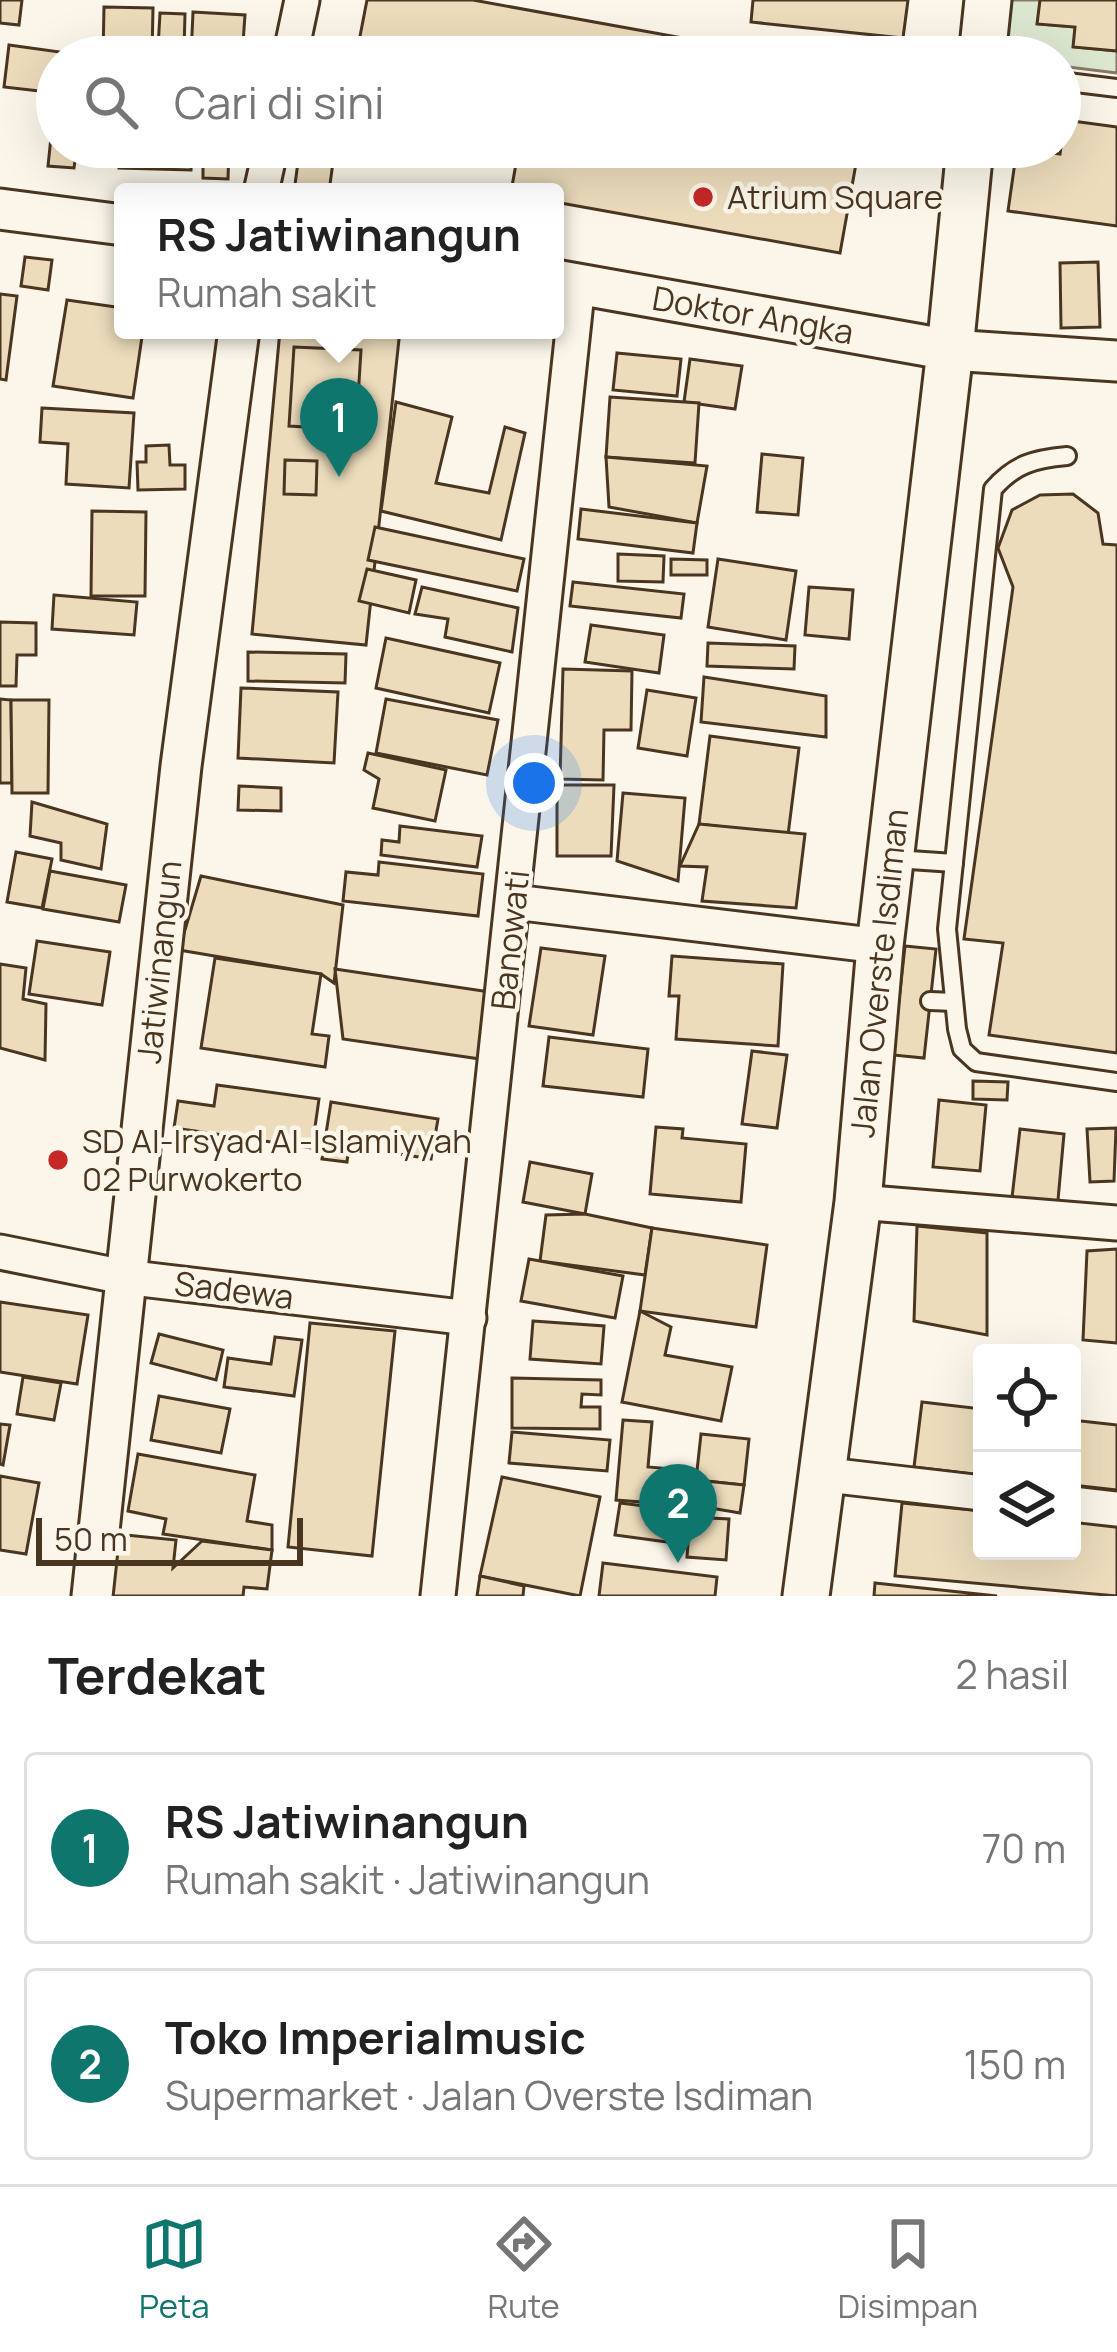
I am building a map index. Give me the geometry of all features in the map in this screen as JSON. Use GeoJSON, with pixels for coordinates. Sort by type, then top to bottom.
{"type":"FeatureCollection","features":[{"type":"Feature","properties":{"kind":"main road"},"geometry":{"type":"LineString","coordinates":[[984,36],[988,0]]}},
{"type":"Feature","properties":{"kind":"main road","name":"Jalan Overste Isdiman"},"geometry":{"type":"LineString","coordinates":[[806,1596],[886,978],[889,858],[968,168]]}},
{"type":"Feature","properties":{"kind":"street"},"geometry":{"type":"LineString","coordinates":[[294,36],[302,0]]}},
{"type":"Feature","properties":{"kind":"street"},"geometry":{"type":"LineString","coordinates":[[0,209],[114,224]]}},
{"type":"Feature","properties":{"kind":"street","name":"Doktor Angka"},"geometry":{"type":"LineString","coordinates":[[567,282],[950,350],[1117,361]]}},
{"type":"Feature","properties":{"kind":"street","name":"Banowati"},"geometry":{"type":"LineString","coordinates":[[564,317],[567,282]]}},
{"type":"Feature","properties":{"kind":"street","name":"Jatiwinangun"},"geometry":{"type":"LineString","coordinates":[[92,1596],[182,766],[238,339]]}},
{"type":"Feature","properties":{"kind":"street","name":"Banowati"},"geometry":{"type":"LineString","coordinates":[[438,1596],[514,902],[562,339]]}},
{"type":"Feature","properties":{"kind":"street"},"geometry":{"type":"LineString","coordinates":[[514,902],[886,978]]}},
{"type":"Feature","properties":{"kind":"street"},"geometry":{"type":"LineString","coordinates":[[857,1202],[1117,1223]]}},
{"type":"Feature","properties":{"kind":"street","name":"Sadewa"},"geometry":{"type":"LineString","coordinates":[[0,1252],[124,1276],[469,1318]]}},
{"type":"Feature","properties":{"kind":"street"},"geometry":{"type":"LineString","coordinates":[[819,1474],[973,1492]]}},
{"type":"Feature","properties":{"kind":"street"},"geometry":{"type":"LineString","coordinates":[[1081,1505],[1117,1509]]}},
{"type":"Feature","properties":{"kind":"lane"},"geometry":{"type":"LineString","coordinates":[[1081,84],[1117,88]]}},
{"type":"Feature","properties":{"kind":"lane"},"geometry":{"type":"LineString","coordinates":[[1067,456],[1034,459],[1010,469],[993,489],[942,972],[954,1002],[962,1049],[976,1062],[1117,1082]]}},
{"type":"Feature","properties":{"kind":"lane"},"geometry":{"type":"LineString","coordinates":[[889,858],[954,863]]}},
{"type":"Feature","properties":{"kind":"lane"},"geometry":{"type":"LineString","coordinates":[[930,1001],[954,1002]]}},
{"type":"Feature","properties":{"kind":"green space"},"geometry":{"type":"Polygon","coordinates":[[[1000,0],[1040,0],[1038,24],[1075,27],[1075,36],[1001,36],[1000,0]]]}},
{"type":"Feature","properties":{"kind":"green space"},"geometry":{"type":"Polygon","coordinates":[[[1081,48],[1117,51],[1117,73],[1081,69],[1081,48]]]}},
{"type":"Feature","properties":{"kind":"building"},"geometry":{"type":"Polygon","coordinates":[[[0,0],[22,0],[19,25],[0,23],[0,0]]]}},
{"type":"Feature","properties":{"kind":"building"},"geometry":{"type":"Polygon","coordinates":[[[367,0],[473,0],[671,36],[360,36],[367,0]]]}},
{"type":"Feature","properties":{"kind":"building"},"geometry":{"type":"Polygon","coordinates":[[[753,0],[908,0],[903,36],[751,22],[753,0]]]}},
{"type":"Feature","properties":{"kind":"building"},"geometry":{"type":"Polygon","coordinates":[[[1040,0],[1117,0],[1117,51],[1081,48],[1075,27],[1037,24],[1040,0]]]}},
{"type":"Feature","properties":{"kind":"building"},"geometry":{"type":"Polygon","coordinates":[[[104,7],[153,8],[152,36],[103,36],[104,7]]]}},
{"type":"Feature","properties":{"kind":"building"},"geometry":{"type":"Polygon","coordinates":[[[193,12],[245,15],[244,36],[192,36],[193,12]]]}},
{"type":"Feature","properties":{"kind":"building"},"geometry":{"type":"Polygon","coordinates":[[[160,13],[185,14],[184,36],[159,36],[160,13]]]}},
{"type":"Feature","properties":{"kind":"building"},"geometry":{"type":"Polygon","coordinates":[[[9,45],[36,49],[36,91],[4,87],[9,45]]]}},
{"type":"Feature","properties":{"kind":"building"},"geometry":{"type":"Polygon","coordinates":[[[1081,122],[1117,127],[1117,226],[1008,211],[1014,168],[1081,168],[1081,122]]]}},
{"type":"Feature","properties":{"kind":"building"},"geometry":{"type":"Polygon","coordinates":[[[203,168],[228,168],[228,179],[203,178],[203,168]]]}},
{"type":"Feature","properties":{"kind":"building"},"geometry":{"type":"Polygon","coordinates":[[[297,168],[332,168],[330,183],[295,183],[297,168]]]}},
{"type":"Feature","properties":{"kind":"building","name":"Atrium Square"},"geometry":{"type":"Polygon","coordinates":[[[515,168],[855,168],[840,253],[564,204],[564,183],[513,183],[515,168]]]}},
{"type":"Feature","properties":{"kind":"building"},"geometry":{"type":"Polygon","coordinates":[[[25,257],[52,260],[48,290],[21,286],[25,257]]]}},
{"type":"Feature","properties":{"kind":"building"},"geometry":{"type":"Polygon","coordinates":[[[1098,262],[1100,327],[1061,328],[1060,263],[1098,262]]]}},
{"type":"Feature","properties":{"kind":"building"},"geometry":{"type":"Polygon","coordinates":[[[0,294],[17,296],[6,380],[0,379],[0,294]]]}},
{"type":"Feature","properties":{"kind":"building"},"geometry":{"type":"Polygon","coordinates":[[[67,300],[114,307],[114,339],[142,339],[133,398],[53,386],[67,300]]]}},
{"type":"Feature","properties":{"kind":"building"},"geometry":{"type":"Polygon","coordinates":[[[279,339],[399,339],[366,645],[252,634],[279,339]]]}},
{"type":"Feature","properties":{"kind":"building"},"geometry":{"type":"Polygon","coordinates":[[[294,347],[361,350],[356,430],[289,426],[294,347]]]}},
{"type":"Feature","properties":{"kind":"building"},"geometry":{"type":"Polygon","coordinates":[[[617,353],[681,359],[677,396],[613,390],[617,353]]]}},
{"type":"Feature","properties":{"kind":"building"},"geometry":{"type":"Polygon","coordinates":[[[690,359],[742,366],[735,409],[684,402],[690,359]]]}},
{"type":"Feature","properties":{"kind":"building"},"geometry":{"type":"Polygon","coordinates":[[[610,397],[699,403],[695,463],[606,457],[610,397]]]}},
{"type":"Feature","properties":{"kind":"building"},"geometry":{"type":"Polygon","coordinates":[[[396,402],[452,417],[436,483],[489,493],[505,427],[525,433],[501,540],[381,511],[396,402]]]}},
{"type":"Feature","properties":{"kind":"building"},"geometry":{"type":"Polygon","coordinates":[[[42,408],[134,413],[129,488],[66,484],[68,444],[40,442],[42,408]]]}},
{"type":"Feature","properties":{"kind":"building"},"geometry":{"type":"Polygon","coordinates":[[[169,445],[170,465],[185,465],[185,489],[138,490],[137,462],[146,462],[146,446],[169,445]]]}},
{"type":"Feature","properties":{"kind":"building"},"geometry":{"type":"Polygon","coordinates":[[[762,454],[803,458],[798,515],[757,512],[762,454]]]}},
{"type":"Feature","properties":{"kind":"building"},"geometry":{"type":"Polygon","coordinates":[[[606,457],[707,466],[697,523],[609,507],[606,457]]]}},
{"type":"Feature","properties":{"kind":"building"},"geometry":{"type":"Polygon","coordinates":[[[285,460],[317,461],[316,495],[284,494],[285,460]]]}},
{"type":"Feature","properties":{"kind":"building"},"geometry":{"type":"Polygon","coordinates":[[[1073,494],[1098,513],[1103,544],[1117,545],[1117,1053],[989,1035],[1003,943],[964,939],[1013,587],[998,548],[1012,510],[1040,495],[1073,494]]]}},
{"type":"Feature","properties":{"kind":"building"},"geometry":{"type":"Polygon","coordinates":[[[581,509],[697,523],[693,553],[578,539],[581,509]]]}},
{"type":"Feature","properties":{"kind":"building"},"geometry":{"type":"Polygon","coordinates":[[[92,511],[146,512],[145,596],[91,596],[92,511]]]}},
{"type":"Feature","properties":{"kind":"building"},"geometry":{"type":"Polygon","coordinates":[[[375,527],[524,559],[517,591],[368,560],[375,527]]]}},
{"type":"Feature","properties":{"kind":"building"},"geometry":{"type":"Polygon","coordinates":[[[618,554],[664,556],[663,582],[618,581],[618,554]]]}},
{"type":"Feature","properties":{"kind":"building"},"geometry":{"type":"Polygon","coordinates":[[[671,559],[707,560],[707,575],[671,575],[671,559]]]}},
{"type":"Feature","properties":{"kind":"building"},"geometry":{"type":"Polygon","coordinates":[[[718,559],[796,571],[786,640],[708,627],[718,559]]]}},
{"type":"Feature","properties":{"kind":"building"},"geometry":{"type":"Polygon","coordinates":[[[367,569],[416,580],[409,613],[359,601],[367,569]]]}},
{"type":"Feature","properties":{"kind":"building"},"geometry":{"type":"Polygon","coordinates":[[[573,582],[684,594],[681,618],[570,606],[573,582]]]}},
{"type":"Feature","properties":{"kind":"building"},"geometry":{"type":"Polygon","coordinates":[[[422,587],[518,608],[512,652],[445,637],[448,619],[415,614],[422,587]]]}},
{"type":"Feature","properties":{"kind":"building"},"geometry":{"type":"Polygon","coordinates":[[[809,587],[853,590],[849,639],[805,635],[809,587]]]}},
{"type":"Feature","properties":{"kind":"building"},"geometry":{"type":"Polygon","coordinates":[[[54,595],[137,602],[134,635],[52,629],[54,595]]]}},
{"type":"Feature","properties":{"kind":"building"},"geometry":{"type":"Polygon","coordinates":[[[0,622],[36,623],[36,655],[17,655],[16,686],[0,686],[0,622]]]}},
{"type":"Feature","properties":{"kind":"building"},"geometry":{"type":"Polygon","coordinates":[[[591,625],[664,635],[659,673],[585,662],[591,625]]]}},
{"type":"Feature","properties":{"kind":"building"},"geometry":{"type":"Polygon","coordinates":[[[386,638],[500,663],[489,713],[376,688],[386,638]]]}},
{"type":"Feature","properties":{"kind":"building"},"geometry":{"type":"Polygon","coordinates":[[[708,643],[795,646],[794,669],[707,666],[708,643]]]}},
{"type":"Feature","properties":{"kind":"building"},"geometry":{"type":"Polygon","coordinates":[[[248,652],[346,654],[345,683],[248,681],[248,652]]]}},
{"type":"Feature","properties":{"kind":"building"},"geometry":{"type":"Polygon","coordinates":[[[563,669],[632,671],[631,730],[604,730],[603,780],[560,779],[563,669]]]}},
{"type":"Feature","properties":{"kind":"building"},"geometry":{"type":"Polygon","coordinates":[[[704,677],[826,696],[826,737],[701,722],[704,677]]]}},
{"type":"Feature","properties":{"kind":"building"},"geometry":{"type":"Polygon","coordinates":[[[241,688],[338,692],[334,763],[238,758],[241,688]]]}},
{"type":"Feature","properties":{"kind":"building"},"geometry":{"type":"Polygon","coordinates":[[[647,690],[696,698],[687,756],[638,748],[647,690]]]}},
{"type":"Feature","properties":{"kind":"building"},"geometry":{"type":"Polygon","coordinates":[[[0,699],[11,700],[12,783],[0,783],[0,699]]]}},
{"type":"Feature","properties":{"kind":"building"},"geometry":{"type":"Polygon","coordinates":[[[386,699],[498,720],[487,775],[376,753],[386,699]]]}},
{"type":"Feature","properties":{"kind":"building"},"geometry":{"type":"Polygon","coordinates":[[[11,700],[49,700],[48,793],[12,793],[11,700]]]}},
{"type":"Feature","properties":{"kind":"building"},"geometry":{"type":"Polygon","coordinates":[[[710,736],[799,748],[788,835],[699,824],[710,736]]]}},
{"type":"Feature","properties":{"kind":"building"},"geometry":{"type":"Polygon","coordinates":[[[368,753],[446,770],[435,821],[373,808],[379,779],[364,770],[368,753]]]}},
{"type":"Feature","properties":{"kind":"building"},"geometry":{"type":"Polygon","coordinates":[[[557,785],[614,785],[611,856],[557,856],[557,785]]]}},
{"type":"Feature","properties":{"kind":"building"},"geometry":{"type":"Polygon","coordinates":[[[239,786],[281,788],[281,811],[238,810],[239,786]]]}},
{"type":"Feature","properties":{"kind":"building"},"geometry":{"type":"Polygon","coordinates":[[[623,793],[685,798],[678,881],[617,861],[623,793]]]}},
{"type":"Feature","properties":{"kind":"building"},"geometry":{"type":"Polygon","coordinates":[[[32,802],[107,824],[101,869],[61,860],[61,843],[30,836],[32,802]]]}},
{"type":"Feature","properties":{"kind":"building"},"geometry":{"type":"Polygon","coordinates":[[[699,824],[805,834],[796,908],[702,901],[707,867],[680,866],[699,824]]]}},
{"type":"Feature","properties":{"kind":"building"},"geometry":{"type":"Polygon","coordinates":[[[400,826],[482,836],[477,867],[381,855],[382,840],[399,842],[400,826]]]}},
{"type":"Feature","properties":{"kind":"building"},"geometry":{"type":"Polygon","coordinates":[[[16,852],[52,859],[42,908],[7,902],[16,852]]]}},
{"type":"Feature","properties":{"kind":"building"},"geometry":{"type":"Polygon","coordinates":[[[379,862],[483,874],[478,916],[343,901],[346,872],[378,875],[379,862]]]}},
{"type":"Feature","properties":{"kind":"building"},"geometry":{"type":"Polygon","coordinates":[[[50,871],[126,885],[119,922],[43,909],[50,871]]]}},
{"type":"Feature","properties":{"kind":"building"},"geometry":{"type":"Polygon","coordinates":[[[201,876],[343,905],[334,983],[321,974],[179,950],[201,876]]]}},
{"type":"Feature","properties":{"kind":"building"},"geometry":{"type":"Polygon","coordinates":[[[37,941],[110,952],[102,1005],[29,994],[37,941]]]}},
{"type":"Feature","properties":{"kind":"building"},"geometry":{"type":"Polygon","coordinates":[[[905,946],[936,949],[924,1058],[893,1055],[905,946]]]}},
{"type":"Feature","properties":{"kind":"building"},"geometry":{"type":"Polygon","coordinates":[[[541,948],[605,956],[593,1035],[529,1026],[541,948]]]}},
{"type":"Feature","properties":{"kind":"building"},"geometry":{"type":"Polygon","coordinates":[[[672,956],[783,964],[778,1046],[676,1039],[679,996],[669,996],[672,956]]]}},
{"type":"Feature","properties":{"kind":"building"},"geometry":{"type":"Polygon","coordinates":[[[215,958],[321,974],[312,1034],[329,1036],[325,1067],[201,1048],[215,958]]]}},
{"type":"Feature","properties":{"kind":"building"},"geometry":{"type":"Polygon","coordinates":[[[0,964],[26,968],[23,999],[46,1004],[45,1060],[0,1048],[0,964]]]}},
{"type":"Feature","properties":{"kind":"building"},"geometry":{"type":"Polygon","coordinates":[[[335,969],[490,992],[480,1059],[343,1039],[335,969]]]}},
{"type":"Feature","properties":{"kind":"building"},"geometry":{"type":"Polygon","coordinates":[[[549,1037],[648,1049],[643,1097],[543,1086],[549,1037]]]}},
{"type":"Feature","properties":{"kind":"building"},"geometry":{"type":"Polygon","coordinates":[[[752,1051],[787,1055],[777,1128],[742,1124],[752,1051]]]}},
{"type":"Feature","properties":{"kind":"building"},"geometry":{"type":"Polygon","coordinates":[[[973,1081],[1008,1082],[1007,1100],[973,1099],[973,1081]]]}},
{"type":"Feature","properties":{"kind":"building"},"geometry":{"type":"Polygon","coordinates":[[[217,1085],[319,1099],[312,1148],[174,1128],[178,1101],[214,1106],[217,1085]]]}},
{"type":"Feature","properties":{"kind":"building"},"geometry":{"type":"Polygon","coordinates":[[[939,1100],[986,1105],[980,1171],[933,1167],[939,1100]]]}},
{"type":"Feature","properties":{"kind":"building"},"geometry":{"type":"Polygon","coordinates":[[[331,1102],[438,1119],[431,1159],[349,1146],[347,1162],[322,1159],[331,1102]]]}},
{"type":"Feature","properties":{"kind":"building"},"geometry":{"type":"Polygon","coordinates":[[[656,1127],[683,1129],[682,1138],[746,1144],[741,1202],[650,1194],[656,1127]]]}},
{"type":"Feature","properties":{"kind":"building"},"geometry":{"type":"Polygon","coordinates":[[[1116,1128],[1114,1181],[1090,1182],[1087,1129],[1116,1128]]]}},
{"type":"Feature","properties":{"kind":"building"},"geometry":{"type":"Polygon","coordinates":[[[1020,1129],[1064,1134],[1057,1211],[1011,1206],[1020,1129]]]}},
{"type":"Feature","properties":{"kind":"building"},"geometry":{"type":"Polygon","coordinates":[[[530,1162],[592,1174],[585,1214],[523,1202],[530,1162]]]}},
{"type":"Feature","properties":{"kind":"building"},"geometry":{"type":"Polygon","coordinates":[[[585,1214],[652,1228],[645,1275],[540,1261],[546,1215],[585,1214]]]}},
{"type":"Feature","properties":{"kind":"building"},"geometry":{"type":"Polygon","coordinates":[[[917,1226],[987,1233],[987,1335],[914,1321],[917,1226]]]}},
{"type":"Feature","properties":{"kind":"building"},"geometry":{"type":"Polygon","coordinates":[[[652,1228],[767,1245],[756,1327],[640,1311],[652,1228]]]}},
{"type":"Feature","properties":{"kind":"building"},"geometry":{"type":"Polygon","coordinates":[[[1117,1249],[1117,1343],[1083,1340],[1087,1251],[1117,1249]]]}},
{"type":"Feature","properties":{"kind":"building"},"geometry":{"type":"Polygon","coordinates":[[[529,1259],[623,1276],[615,1318],[521,1301],[529,1259]]]}},
{"type":"Feature","properties":{"kind":"building"},"geometry":{"type":"Polygon","coordinates":[[[0,1302],[88,1315],[77,1384],[0,1372],[0,1302]]]}},
{"type":"Feature","properties":{"kind":"building"},"geometry":{"type":"Polygon","coordinates":[[[640,1311],[671,1327],[665,1355],[732,1367],[721,1421],[622,1402],[640,1311]]]}},
{"type":"Feature","properties":{"kind":"building"},"geometry":{"type":"Polygon","coordinates":[[[533,1321],[604,1326],[601,1364],[530,1359],[533,1321]]]}},
{"type":"Feature","properties":{"kind":"building"},"geometry":{"type":"Polygon","coordinates":[[[310,1323],[395,1331],[372,1556],[288,1547],[310,1323]]]}},
{"type":"Feature","properties":{"kind":"building"},"geometry":{"type":"Polygon","coordinates":[[[159,1334],[223,1350],[216,1380],[151,1363],[159,1334]]]}},
{"type":"Feature","properties":{"kind":"building"},"geometry":{"type":"Polygon","coordinates":[[[275,1337],[302,1340],[294,1396],[224,1387],[228,1358],[271,1364],[275,1337]]]}},
{"type":"Feature","properties":{"kind":"building"},"geometry":{"type":"Polygon","coordinates":[[[23,1377],[61,1383],[54,1420],[17,1414],[23,1377]]]}},
{"type":"Feature","properties":{"kind":"building"},"geometry":{"type":"Polygon","coordinates":[[[512,1378],[601,1380],[601,1395],[582,1394],[581,1407],[600,1407],[600,1429],[512,1428],[512,1378]]]}},
{"type":"Feature","properties":{"kind":"building"},"geometry":{"type":"Polygon","coordinates":[[[159,1396],[230,1409],[221,1453],[151,1440],[159,1396]]]}},
{"type":"Feature","properties":{"kind":"building"},"geometry":{"type":"Polygon","coordinates":[[[922,1402],[973,1408],[973,1474],[914,1467],[922,1402]]]}},
{"type":"Feature","properties":{"kind":"building"},"geometry":{"type":"Polygon","coordinates":[[[623,1420],[652,1422],[648,1467],[684,1470],[681,1505],[616,1500],[623,1420]]]}},
{"type":"Feature","properties":{"kind":"building"},"geometry":{"type":"Polygon","coordinates":[[[1081,1421],[1117,1425],[1117,1490],[1081,1486],[1081,1421]]]}},
{"type":"Feature","properties":{"kind":"building"},"geometry":{"type":"Polygon","coordinates":[[[0,1424],[10,1425],[3,1465],[0,1464],[0,1424]]]}},
{"type":"Feature","properties":{"kind":"building"},"geometry":{"type":"Polygon","coordinates":[[[512,1432],[610,1440],[607,1471],[509,1463],[512,1432]]]}},
{"type":"Feature","properties":{"kind":"building"},"geometry":{"type":"Polygon","coordinates":[[[701,1434],[749,1439],[744,1485],[696,1480],[701,1434]]]}},
{"type":"Feature","properties":{"kind":"building"},"geometry":{"type":"Polygon","coordinates":[[[138,1454],[255,1475],[247,1521],[272,1525],[272,1550],[163,1534],[166,1519],[128,1511],[138,1454]]]}},
{"type":"Feature","properties":{"kind":"building"},"geometry":{"type":"Polygon","coordinates":[[[0,1476],[39,1483],[26,1554],[0,1550],[0,1476]]]}},
{"type":"Feature","properties":{"kind":"building"},"geometry":{"type":"Polygon","coordinates":[[[502,1477],[600,1497],[580,1596],[480,1576],[502,1477]]]}},
{"type":"Feature","properties":{"kind":"building"},"geometry":{"type":"Polygon","coordinates":[[[696,1480],[744,1485],[740,1513],[693,1505],[696,1480]]]}},
{"type":"Feature","properties":{"kind":"building"},"geometry":{"type":"Polygon","coordinates":[[[620,1503],[686,1511],[682,1544],[615,1535],[620,1503]]]}},
{"type":"Feature","properties":{"kind":"building"},"geometry":{"type":"Polygon","coordinates":[[[902,1503],[973,1510],[973,1560],[1081,1560],[1081,1520],[1117,1523],[1117,1596],[895,1576],[902,1503]]]}},
{"type":"Feature","properties":{"kind":"building"},"geometry":{"type":"Polygon","coordinates":[[[690,1517],[729,1519],[726,1560],[687,1557],[690,1517]]]}},
{"type":"Feature","properties":{"kind":"building"},"geometry":{"type":"Polygon","coordinates":[[[116,1534],[176,1540],[173,1568],[202,1541],[272,1550],[267,1589],[244,1587],[243,1596],[110,1596],[116,1534]]]}},
{"type":"Feature","properties":{"kind":"building"},"geometry":{"type":"Polygon","coordinates":[[[603,1563],[717,1577],[715,1596],[599,1596],[603,1563]]]}},
{"type":"Feature","properties":{"kind":"building"},"geometry":{"type":"Polygon","coordinates":[[[480,1576],[524,1586],[523,1596],[477,1596],[480,1576]]]}},
{"type":"Feature","properties":{"kind":"building"},"geometry":{"type":"Polygon","coordinates":[[[875,1583],[997,1596],[874,1596],[875,1583]]]}},
{"type":"Feature","properties":{"kind":"place","name":"Atrium Square"},"geometry":{"type":"Point","coordinates":[703,197]}},
{"type":"Feature","properties":{"kind":"place","name":"RS Jatiwinangun"},"geometry":{"type":"Point","coordinates":[339,477]}},
{"type":"Feature","properties":{"kind":"place","name":"SD Al-Irsyad Al-Islamiyyah 02 Purwokerto"},"geometry":{"type":"Point","coordinates":[58,1160]}},
{"type":"Feature","properties":{"kind":"place","name":"Toko Imperialmusic"},"geometry":{"type":"Point","coordinates":[678,1563]}}]}
